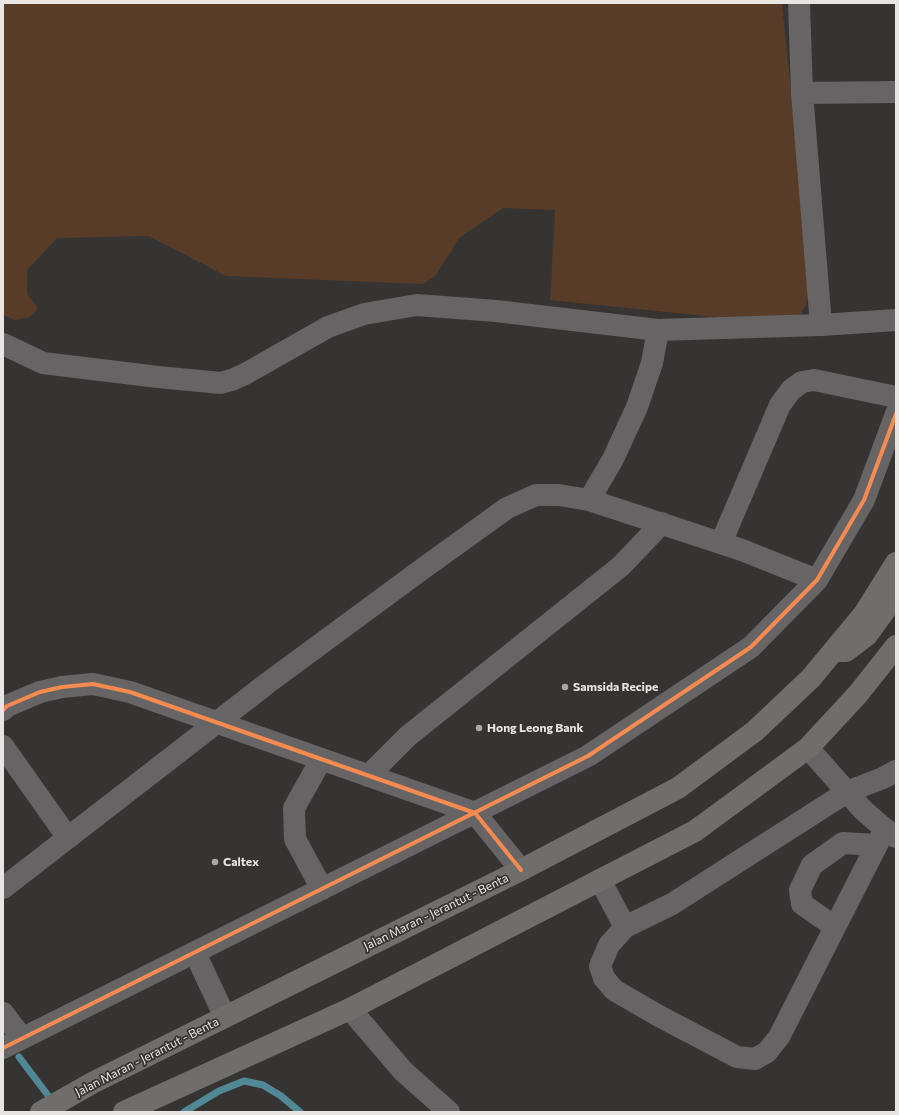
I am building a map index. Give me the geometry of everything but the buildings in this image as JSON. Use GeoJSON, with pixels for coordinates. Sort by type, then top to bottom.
{"type":"FeatureCollection","features":[{"type":"Feature","properties":{"kind":"main road","name":"Jalan Maran - Jerantut - Benta"},"geometry":{"type":"LineString","coordinates":[[41,1112],[94,1082],[521,870],[678,788],[755,731],[811,678],[864,614],[896,563]]}},
{"type":"Feature","properties":{"kind":"main road"},"geometry":{"type":"LineString","coordinates":[[833,651],[846,651],[867,635],[896,595]]}},
{"type":"Feature","properties":{"kind":"main road"},"geometry":{"type":"LineString","coordinates":[[124,1112],[350,1009],[694,831],[808,748],[858,694],[896,646]]}},
{"type":"Feature","properties":{"kind":"street"},"geometry":{"type":"LineString","coordinates":[[799,3],[802,93],[821,325]]}},
{"type":"Feature","properties":{"kind":"street"},"geometry":{"type":"LineString","coordinates":[[802,93],[896,92]]}},
{"type":"Feature","properties":{"kind":"street"},"geometry":{"type":"LineString","coordinates":[[3,344],[43,363],[221,383],[245,374],[328,327],[364,314],[417,305],[496,311],[658,330],[821,325],[896,320]]}},
{"type":"Feature","properties":{"kind":"street"},"geometry":{"type":"LineString","coordinates":[[589,500],[613,459],[638,406],[652,363],[658,330]]}},
{"type":"Feature","properties":{"kind":"street"},"geometry":{"type":"LineString","coordinates":[[721,543],[780,405],[791,390],[802,382],[814,380],[896,397]]}},
{"type":"Feature","properties":{"kind":"street"},"geometry":{"type":"LineString","coordinates":[[3,1048],[588,756],[751,647],[817,580],[864,500],[896,414]]}},
{"type":"Feature","properties":{"kind":"street"},"geometry":{"type":"LineString","coordinates":[[3,888],[282,672],[507,508],[536,495],[559,495],[589,500],[742,550],[817,580]]}},
{"type":"Feature","properties":{"kind":"street"},"geometry":{"type":"LineString","coordinates":[[368,776],[408,736],[621,566],[662,523]]}},
{"type":"Feature","properties":{"kind":"street"},"geometry":{"type":"LineString","coordinates":[[4,706],[40,692],[62,687],[93,684],[130,692],[475,813],[521,870]]}},
{"type":"Feature","properties":{"kind":"street"},"geometry":{"type":"LineString","coordinates":[[3,746],[68,838]]}},
{"type":"Feature","properties":{"kind":"street"},"geometry":{"type":"LineString","coordinates":[[808,748],[886,837]]}},
{"type":"Feature","properties":{"kind":"street"},"geometry":{"type":"LineString","coordinates":[[321,760],[294,808],[295,839],[322,890]]}},
{"type":"Feature","properties":{"kind":"street"},"geometry":{"type":"LineString","coordinates":[[886,837],[835,927],[779,1037],[767,1052],[755,1059],[737,1057],[659,1016],[614,990],[604,978],[600,966],[609,945],[624,927],[672,904],[847,792],[883,778],[896,771]]}},
{"type":"Feature","properties":{"kind":"street"},"geometry":{"type":"LineString","coordinates":[[835,927],[802,904],[800,890],[812,864],[843,843],[886,837]]}},
{"type":"Feature","properties":{"kind":"street"},"geometry":{"type":"LineString","coordinates":[[600,880],[624,927]]}},
{"type":"Feature","properties":{"kind":"street"},"geometry":{"type":"LineString","coordinates":[[195,953],[225,1017]]}},
{"type":"Feature","properties":{"kind":"street"},"geometry":{"type":"LineString","coordinates":[[350,1009],[403,1071],[449,1112]]}},
{"type":"Feature","properties":{"kind":"street"},"geometry":{"type":"LineString","coordinates":[[3,1013],[22,1038]]}},
{"type":"Feature","properties":{"kind":"shaded area"},"geometry":{"type":"Polygon","coordinates":[[[3,3],[782,3],[811,290],[805,307],[796,321],[783,324],[550,300],[555,210],[503,208],[459,238],[436,275],[423,284],[226,276],[149,236],[57,238],[27,270],[27,294],[38,308],[30,317],[15,320],[3,315],[3,3]]]}},
{"type":"Feature","properties":{"kind":"waterway"},"geometry":{"type":"LineString","coordinates":[[19,1057],[53,1102]]}},
{"type":"Feature","properties":{"kind":"waterway"},"geometry":{"type":"LineString","coordinates":[[184,1112],[219,1091],[244,1081],[263,1085],[281,1096],[300,1112]]}},
{"type":"Feature","properties":{"kind":"cycle path"},"geometry":{"type":"LineString","coordinates":[[3,1048],[588,756],[751,647],[817,580],[864,500],[896,414]]}},
{"type":"Feature","properties":{"kind":"cycle path"},"geometry":{"type":"LineString","coordinates":[[3,710],[7,706],[40,692],[62,687],[93,684],[130,692],[475,813],[521,870]]}},
{"type":"Feature","properties":{"kind":"place","name":"Samsida Recipe"},"geometry":{"type":"Point","coordinates":[565,687]}},
{"type":"Feature","properties":{"kind":"place","name":"Hong Leong Bank"},"geometry":{"type":"Point","coordinates":[479,728]}},
{"type":"Feature","properties":{"kind":"place","name":"Caltex"},"geometry":{"type":"Point","coordinates":[215,862]}}]}
